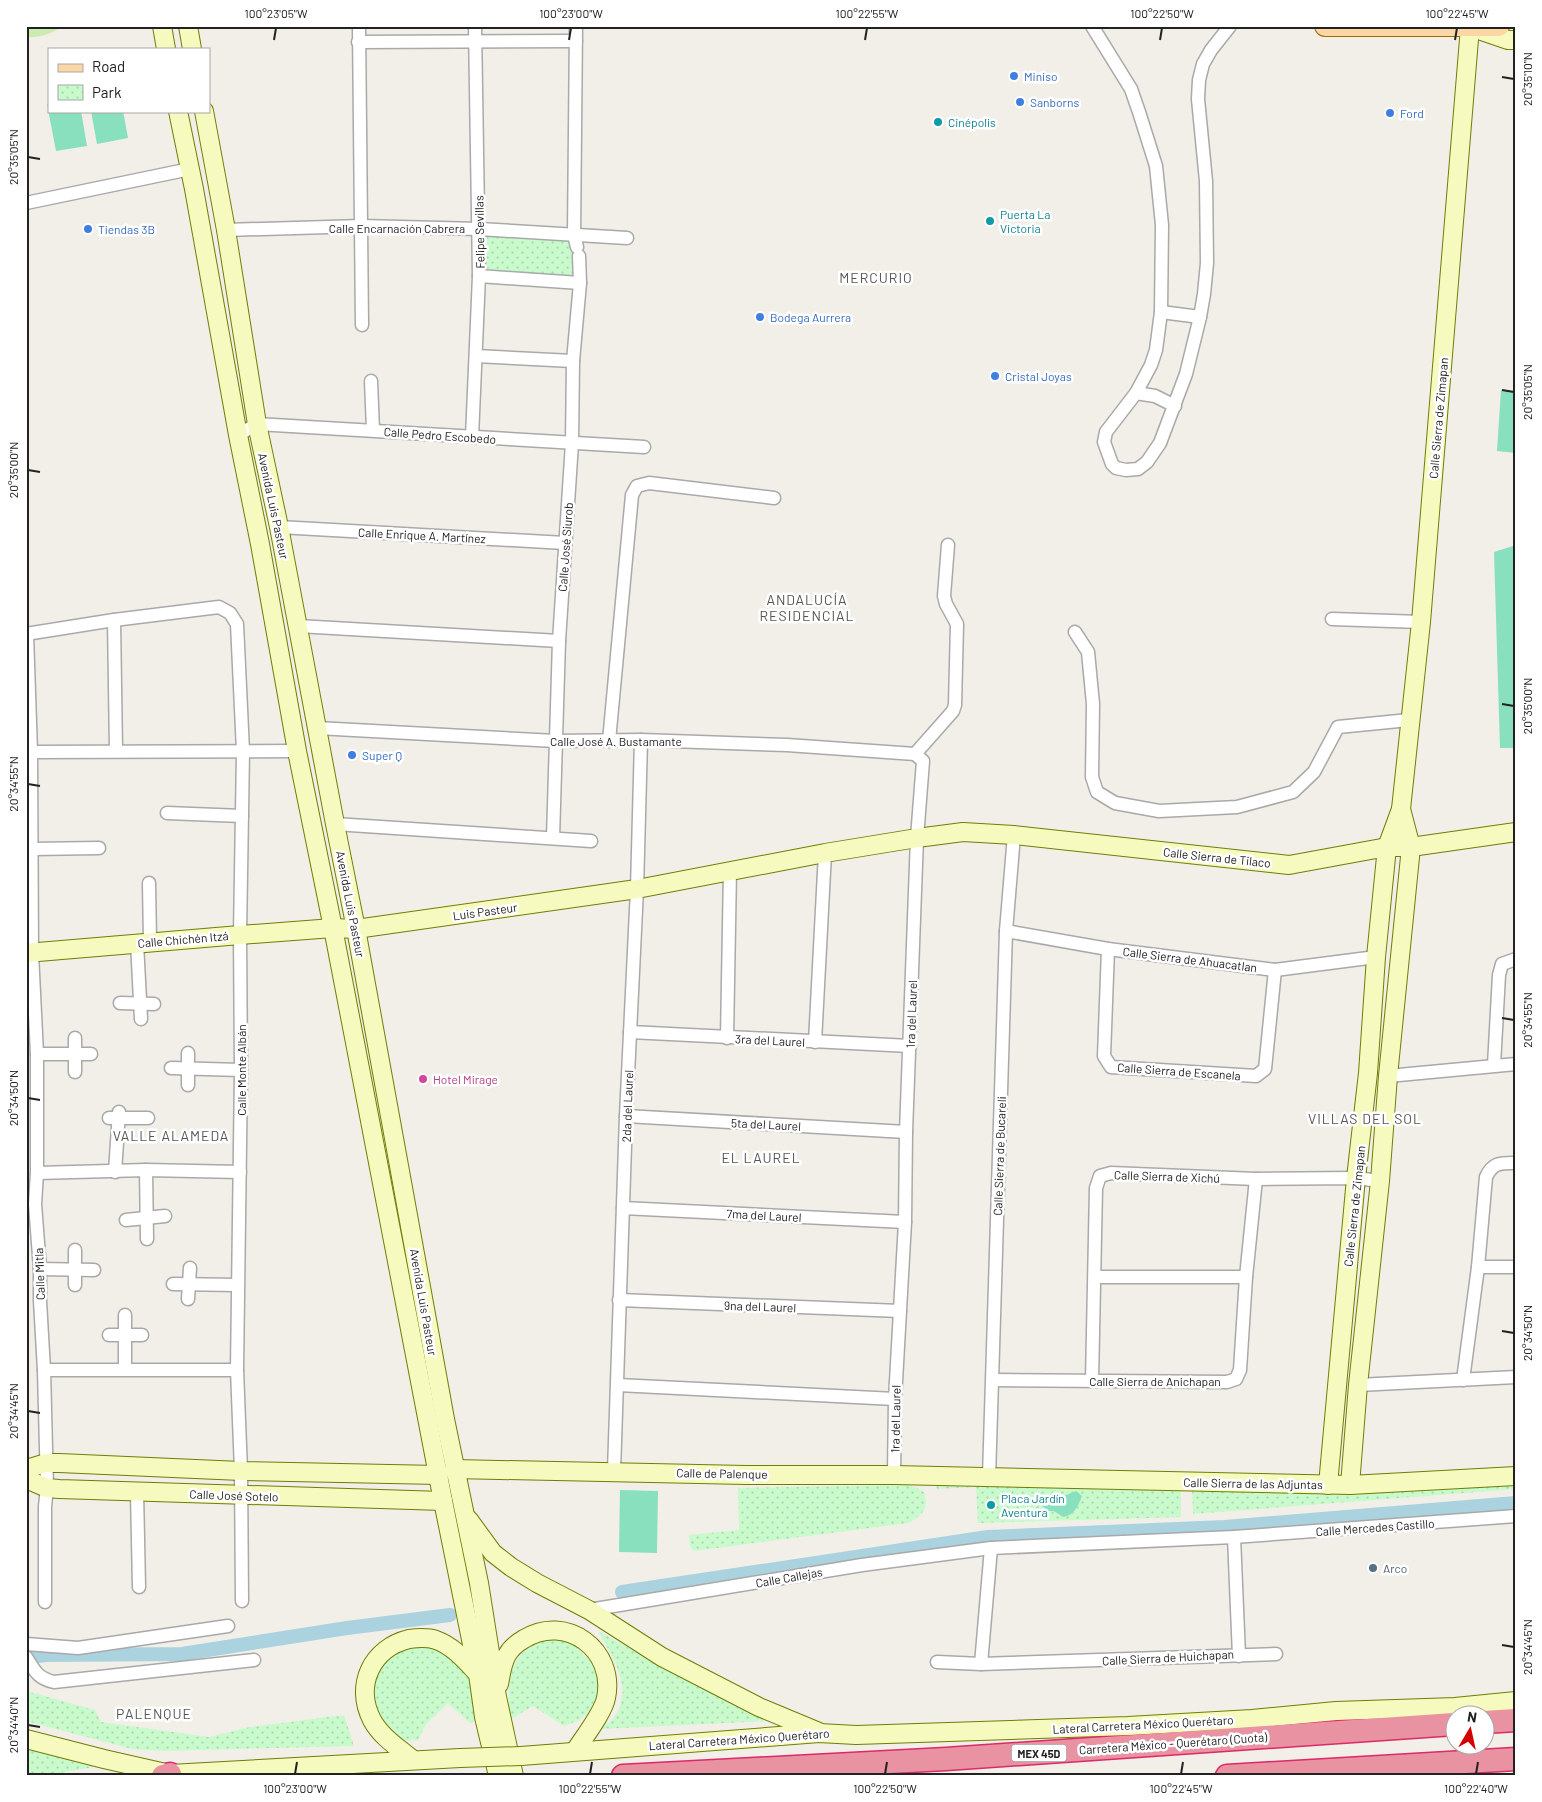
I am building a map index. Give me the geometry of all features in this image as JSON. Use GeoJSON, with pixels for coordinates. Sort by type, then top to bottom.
{"type":"FeatureCollection","features":[{"type":"Feature","properties":{"kind":"highway"},"geometry":{"type":"LineString","coordinates":[[1494,1721],[1516,1720]]}},
{"type":"Feature","properties":{"kind":"highway","name":"Carretera México - Querétaro (Cuota)"},"geometry":{"type":"LineString","coordinates":[[623,1776],[946,1759],[1444,1725]]}},
{"type":"Feature","properties":{"kind":"highway"},"geometry":{"type":"LineString","coordinates":[[1227,1776],[1516,1759]]}},
{"type":"Feature","properties":{"kind":"main road"},"geometry":{"type":"LineString","coordinates":[[162,26],[166,48]]}},
{"type":"Feature","properties":{"kind":"main road"},"geometry":{"type":"LineString","coordinates":[[188,26],[192,48]]}},
{"type":"Feature","properties":{"kind":"main road"},"geometry":{"type":"LineString","coordinates":[[1325,26],[1500,26]]}},
{"type":"Feature","properties":{"kind":"main road"},"geometry":{"type":"LineString","coordinates":[[1470,27],[1508,40],[1516,40]]}},
{"type":"Feature","properties":{"kind":"main road","name":"Calle Sierra de Zimapan"},"geometry":{"type":"LineString","coordinates":[[1328,1485],[1356,1178],[1368,1073],[1376,957],[1387,847],[1401,809],[1409,720],[1421,622],[1470,27]]}},
{"type":"Feature","properties":{"kind":"main road","name":"Avenida Luis Pasteur"},"geometry":{"type":"LineString","coordinates":[[178,112],[238,435],[262,553],[297,750],[446,1472],[465,1515],[479,1583],[497,1697],[514,1776]]}},
{"type":"Feature","properties":{"kind":"main road","name":"Avenida Luis Pasteur"},"geometry":{"type":"LineString","coordinates":[[204,112],[226,230],[257,424],[279,527],[356,929],[446,1472],[443,1501],[478,1674],[484,1717],[498,1776]]}},
{"type":"Feature","properties":{"kind":"main road"},"geometry":{"type":"LineString","coordinates":[[222,344],[243,343]]}},
{"type":"Feature","properties":{"kind":"main road","name":"Calle Sierra de Zimapan"},"geometry":{"type":"LineString","coordinates":[[1350,1485],[1410,846],[1401,809]]}},
{"type":"Feature","properties":{"kind":"main road","name":"Calle Sierra de Tilaco"},"geometry":{"type":"LineString","coordinates":[[917,838],[964,832],[1014,835],[1289,865],[1387,847],[1410,846],[1516,832]]}},
{"type":"Feature","properties":{"kind":"main road"},"geometry":{"type":"LineString","coordinates":[[637,889],[730,870],[917,838]]}},
{"type":"Feature","properties":{"kind":"main road","name":"Luis Pasteur"},"geometry":{"type":"LineString","coordinates":[[333,928],[356,929],[637,889]]}},
{"type":"Feature","properties":{"kind":"main road","name":"Calle Chichén Itzá"},"geometry":{"type":"LineString","coordinates":[[29,953],[144,942],[333,928]]}},
{"type":"Feature","properties":{"kind":"main road","name":"Calle José Sotelo"},"geometry":{"type":"LineString","coordinates":[[26,1469],[60,1463],[241,1471],[446,1472]]}},
{"type":"Feature","properties":{"kind":"main road","name":"Calle de Palenque"},"geometry":{"type":"LineString","coordinates":[[446,1472],[614,1471],[989,1477]]}},
{"type":"Feature","properties":{"kind":"main road","name":"Calle Sierra de las Adjuntas"},"geometry":{"type":"LineString","coordinates":[[989,1477],[1350,1485],[1516,1476]]}},
{"type":"Feature","properties":{"kind":"main road","name":"Calle José Sotelo"},"geometry":{"type":"LineString","coordinates":[[26,1479],[47,1488],[443,1501]]}},
{"type":"Feature","properties":{"kind":"main road"},"geometry":{"type":"LineString","coordinates":[[465,1515],[494,1553],[512,1567],[589,1610],[662,1657],[760,1707],[819,1733]]}},
{"type":"Feature","properties":{"kind":"main road"},"geometry":{"type":"LineString","coordinates":[[497,1697],[502,1667],[508,1653],[517,1643],[530,1635],[546,1631],[563,1631],[578,1636],[591,1645],[601,1658],[607,1671],[608,1685],[606,1700],[600,1714],[575,1751]]}},
{"type":"Feature","properties":{"kind":"main road"},"geometry":{"type":"LineString","coordinates":[[413,1760],[379,1731],[371,1718],[367,1704],[366,1688],[368,1674],[375,1659],[388,1647],[403,1641],[417,1638],[434,1639],[448,1645],[478,1674]]}},
{"type":"Feature","properties":{"kind":"main road","name":"Lateral Carretera México Querétaro"},"geometry":{"type":"LineString","coordinates":[[26,1739],[167,1775],[413,1760],[521,1756],[819,1733],[856,1735],[1128,1726],[1252,1719],[1336,1711],[1455,1707],[1516,1701]]}},
{"type":"Feature","properties":{"kind":"street"},"geometry":{"type":"LineString","coordinates":[[359,26],[362,325]]}},
{"type":"Feature","properties":{"kind":"street","name":"Felipe Sevillas"},"geometry":{"type":"LineString","coordinates":[[472,437],[479,276],[476,26]]}},
{"type":"Feature","properties":{"kind":"street","name":"Calle José Siurob"},"geometry":{"type":"LineString","coordinates":[[553,838],[559,641],[572,443],[573,361],[580,283],[577,246],[576,26]]}},
{"type":"Feature","properties":{"kind":"street"},"geometry":{"type":"LineString","coordinates":[[1092,26],[1131,90],[1156,166],[1162,225],[1161,312],[1156,350],[1136,393],[1106,432],[1104,442],[1112,464],[1116,468],[1126,470],[1138,469],[1151,458],[1160,443],[1186,374],[1200,317],[1207,263],[1206,181],[1198,99],[1199,80],[1203,64],[1211,50],[1230,26]]}},
{"type":"Feature","properties":{"kind":"street"},"geometry":{"type":"LineString","coordinates":[[358,42],[576,41]]}},
{"type":"Feature","properties":{"kind":"street"},"geometry":{"type":"LineString","coordinates":[[26,203],[190,169]]}},
{"type":"Feature","properties":{"kind":"street","name":"Calle Encarnación Cabrera"},"geometry":{"type":"LineString","coordinates":[[226,230],[360,226],[479,229],[577,246],[627,238]]}},
{"type":"Feature","properties":{"kind":"street"},"geometry":{"type":"LineString","coordinates":[[479,276],[580,283]]}},
{"type":"Feature","properties":{"kind":"street"},"geometry":{"type":"LineString","coordinates":[[1161,312],[1200,317]]}},
{"type":"Feature","properties":{"kind":"street"},"geometry":{"type":"LineString","coordinates":[[476,356],[573,361]]}},
{"type":"Feature","properties":{"kind":"street"},"geometry":{"type":"LineString","coordinates":[[371,381],[373,430]]}},
{"type":"Feature","properties":{"kind":"street"},"geometry":{"type":"LineString","coordinates":[[1136,393],[1155,396],[1175,406]]}},
{"type":"Feature","properties":{"kind":"street"},"geometry":{"type":"LineString","coordinates":[[238,435],[257,424]]}},
{"type":"Feature","properties":{"kind":"street","name":"Calle Pedro Escobedo"},"geometry":{"type":"LineString","coordinates":[[257,424],[644,447]]}},
{"type":"Feature","properties":{"kind":"street"},"geometry":{"type":"LineString","coordinates":[[609,741],[632,495],[637,486],[649,483],[774,498]]}},
{"type":"Feature","properties":{"kind":"street","name":"Calle Enrique A. Martínez"},"geometry":{"type":"LineString","coordinates":[[279,527],[565,543]]}},
{"type":"Feature","properties":{"kind":"street"},"geometry":{"type":"LineString","coordinates":[[915,754],[953,710],[955,705],[957,624],[946,604],[944,596],[948,545]]}},
{"type":"Feature","properties":{"kind":"street","name":"Calle Monte Albán"},"geometry":{"type":"LineString","coordinates":[[114,620],[219,607],[230,613],[236,624],[243,751],[237,1370],[242,1495],[242,1601]]}},
{"type":"Feature","properties":{"kind":"street"},"geometry":{"type":"LineString","coordinates":[[1332,619],[1421,622]]}},
{"type":"Feature","properties":{"kind":"street"},"geometry":{"type":"LineString","coordinates":[[27,634],[114,620],[116,752]]}},
{"type":"Feature","properties":{"kind":"street"},"geometry":{"type":"LineString","coordinates":[[298,626],[559,641]]}},
{"type":"Feature","properties":{"kind":"street"},"geometry":{"type":"LineString","coordinates":[[1075,632],[1088,652],[1093,704],[1092,777],[1097,792],[1115,803],[1159,811],[1237,807],[1293,792],[1314,772],[1338,727],[1409,720]]}},
{"type":"Feature","properties":{"kind":"street","name":"Calle Mitla"},"geometry":{"type":"LineString","coordinates":[[27,634],[32,849],[29,953],[37,1054],[32,1095],[37,1173],[31,1204],[40,1269],[44,1370],[47,1488],[45,1506],[45,1602]]}},
{"type":"Feature","properties":{"kind":"street","name":"Calle José A. Bustamante"},"geometry":{"type":"LineString","coordinates":[[317,728],[556,741],[641,740],[787,745],[915,754]]}},
{"type":"Feature","properties":{"kind":"street","name":"2da del Laurel"},"geometry":{"type":"LineString","coordinates":[[614,1471],[626,1116],[637,889],[641,740]]}},
{"type":"Feature","properties":{"kind":"street"},"geometry":{"type":"LineString","coordinates":[[31,752],[297,750]]}},
{"type":"Feature","properties":{"kind":"street","name":"1ra del Laurel"},"geometry":{"type":"LineString","coordinates":[[894,1475],[895,1400],[906,1222],[906,1132],[917,838],[923,761],[915,754]]}},
{"type":"Feature","properties":{"kind":"street"},"geometry":{"type":"LineString","coordinates":[[167,813],[242,816]]}},
{"type":"Feature","properties":{"kind":"street"},"geometry":{"type":"LineString","coordinates":[[335,824],[590,841]]}},
{"type":"Feature","properties":{"kind":"street","name":"Calle Sierra de Bucareli"},"geometry":{"type":"LineString","coordinates":[[989,1477],[1006,931],[1014,835]]}},
{"type":"Feature","properties":{"kind":"street"},"geometry":{"type":"LineString","coordinates":[[32,849],[99,848]]}},
{"type":"Feature","properties":{"kind":"street"},"geometry":{"type":"LineString","coordinates":[[815,1042],[825,853]]}},
{"type":"Feature","properties":{"kind":"street"},"geometry":{"type":"LineString","coordinates":[[726,1038],[730,870]]}},
{"type":"Feature","properties":{"kind":"street"},"geometry":{"type":"LineString","coordinates":[[141,1019],[140,1003],[144,942],[150,884]]}},
{"type":"Feature","properties":{"kind":"street","name":"Calle Sierra de Ahuacatlan"},"geometry":{"type":"LineString","coordinates":[[1006,931],[1108,949],[1274,970],[1376,957]]}},
{"type":"Feature","properties":{"kind":"street","name":"Calle Sierra de Escanela"},"geometry":{"type":"LineString","coordinates":[[1108,949],[1104,1056],[1111,1067],[1256,1076],[1265,1069],[1274,970]]}},
{"type":"Feature","properties":{"kind":"street"},"geometry":{"type":"LineString","coordinates":[[1494,1065],[1499,976],[1502,964],[1516,959]]}},
{"type":"Feature","properties":{"kind":"street"},"geometry":{"type":"LineString","coordinates":[[120,1003],[154,1004]]}},
{"type":"Feature","properties":{"kind":"street","name":"3ra del Laurel"},"geometry":{"type":"LineString","coordinates":[[630,1032],[910,1046]]}},
{"type":"Feature","properties":{"kind":"street"},"geometry":{"type":"LineString","coordinates":[[75,1038],[75,1072]]}},
{"type":"Feature","properties":{"kind":"street"},"geometry":{"type":"LineString","coordinates":[[188,1053],[188,1085]]}},
{"type":"Feature","properties":{"kind":"street"},"geometry":{"type":"LineString","coordinates":[[37,1054],[90,1054]]}},
{"type":"Feature","properties":{"kind":"street"},"geometry":{"type":"LineString","coordinates":[[1388,1076],[1516,1064]]}},
{"type":"Feature","properties":{"kind":"street"},"geometry":{"type":"LineString","coordinates":[[171,1068],[188,1070],[241,1070]]}},
{"type":"Feature","properties":{"kind":"street"},"geometry":{"type":"LineString","coordinates":[[116,1172],[116,1116],[148,1118]]}},
{"type":"Feature","properties":{"kind":"street","name":"5ta del Laurel"},"geometry":{"type":"LineString","coordinates":[[626,1116],[906,1132]]}},
{"type":"Feature","properties":{"kind":"street"},"geometry":{"type":"LineString","coordinates":[[1463,1380],[1478,1267],[1486,1177],[1491,1168],[1501,1163],[1516,1163]]}},
{"type":"Feature","properties":{"kind":"street"},"geometry":{"type":"LineString","coordinates":[[146,1170],[147,1239]]}},
{"type":"Feature","properties":{"kind":"street"},"geometry":{"type":"LineString","coordinates":[[37,1173],[146,1170],[240,1172]]}},
{"type":"Feature","properties":{"kind":"street","name":"Calle Sierra de Xichú"},"geometry":{"type":"LineString","coordinates":[[1092,1381],[1096,1188],[1100,1176],[1111,1173],[1256,1179],[1356,1178],[1380,1181]]}},
{"type":"Feature","properties":{"kind":"street","name":"Calle Sierra de Anichapan"},"geometry":{"type":"LineString","coordinates":[[993,1380],[1227,1382],[1236,1379],[1240,1370],[1246,1277],[1256,1179]]}},
{"type":"Feature","properties":{"kind":"street","name":"7ma del Laurel"},"geometry":{"type":"LineString","coordinates":[[623,1208],[906,1222]]}},
{"type":"Feature","properties":{"kind":"street"},"geometry":{"type":"LineString","coordinates":[[126,1220],[165,1216]]}},
{"type":"Feature","properties":{"kind":"street"},"geometry":{"type":"LineString","coordinates":[[75,1250],[75,1285]]}},
{"type":"Feature","properties":{"kind":"street"},"geometry":{"type":"LineString","coordinates":[[1478,1267],[1516,1267]]}},
{"type":"Feature","properties":{"kind":"street"},"geometry":{"type":"LineString","coordinates":[[188,1299],[190,1268]]}},
{"type":"Feature","properties":{"kind":"street"},"geometry":{"type":"LineString","coordinates":[[40,1269],[94,1270]]}},
{"type":"Feature","properties":{"kind":"street"},"geometry":{"type":"LineString","coordinates":[[1095,1277],[1246,1277]]}},
{"type":"Feature","properties":{"kind":"street"},"geometry":{"type":"LineString","coordinates":[[173,1284],[238,1285]]}},
{"type":"Feature","properties":{"kind":"street","name":"9na del Laurel"},"geometry":{"type":"LineString","coordinates":[[620,1300],[900,1311]]}},
{"type":"Feature","properties":{"kind":"street"},"geometry":{"type":"LineString","coordinates":[[26,1301],[40,1301]]}},
{"type":"Feature","properties":{"kind":"street"},"geometry":{"type":"LineString","coordinates":[[125,1316],[125,1369]]}},
{"type":"Feature","properties":{"kind":"street"},"geometry":{"type":"LineString","coordinates":[[109,1335],[142,1335]]}},
{"type":"Feature","properties":{"kind":"street"},"geometry":{"type":"LineString","coordinates":[[44,1370],[237,1370]]}},
{"type":"Feature","properties":{"kind":"street"},"geometry":{"type":"LineString","coordinates":[[1358,1385],[1516,1377]]}},
{"type":"Feature","properties":{"kind":"street"},"geometry":{"type":"LineString","coordinates":[[618,1385],[895,1400]]}},
{"type":"Feature","properties":{"kind":"street"},"geometry":{"type":"LineString","coordinates":[[137,1492],[139,1587]]}},
{"type":"Feature","properties":{"kind":"street","name":"Calle Mercedes Castillo"},"geometry":{"type":"LineString","coordinates":[[991,1548],[1234,1537],[1516,1516]]}},
{"type":"Feature","properties":{"kind":"street","name":"Calle Sierra de Huichapan"},"geometry":{"type":"LineString","coordinates":[[937,1662],[980,1664],[1239,1656],[1234,1537]]}},
{"type":"Feature","properties":{"kind":"street"},"geometry":{"type":"LineString","coordinates":[[980,1664],[991,1548]]}},
{"type":"Feature","properties":{"kind":"street","name":"Calle Callejas"},"geometry":{"type":"LineString","coordinates":[[589,1610],[842,1568],[991,1548]]}},
{"type":"Feature","properties":{"kind":"street"},"geometry":{"type":"LineString","coordinates":[[26,1644],[78,1648],[228,1626]]}},
{"type":"Feature","properties":{"kind":"street"},"geometry":{"type":"LineString","coordinates":[[1239,1656],[1276,1654]]}},
{"type":"Feature","properties":{"kind":"street"},"geometry":{"type":"LineString","coordinates":[[26,1656],[36,1673],[43,1679],[54,1682],[254,1660]]}},
{"type":"Feature","properties":{"kind":"green space"},"geometry":{"type":"Polygon","coordinates":[[[26,26],[63,26],[45,35],[26,37],[26,26]]]}},
{"type":"Feature","properties":{"kind":"green space"},"geometry":{"type":"Polygon","coordinates":[[[49,112],[81,112],[87,146],[56,151],[49,112]]]}},
{"type":"Feature","properties":{"kind":"green space"},"geometry":{"type":"Polygon","coordinates":[[[91,112],[123,112],[128,138],[97,144],[91,112]]]}},
{"type":"Feature","properties":{"kind":"green space"},"geometry":{"type":"Polygon","coordinates":[[[483,236],[571,241],[576,280],[483,274],[483,236]]]}},
{"type":"Feature","properties":{"kind":"green space"},"geometry":{"type":"Polygon","coordinates":[[[1501,390],[1516,391],[1516,453],[1497,451],[1501,390]]]}},
{"type":"Feature","properties":{"kind":"green space"},"geometry":{"type":"Polygon","coordinates":[[[1516,545],[1516,748],[1500,748],[1494,552],[1516,545]]]}},
{"type":"Feature","properties":{"kind":"green space"},"geometry":{"type":"Polygon","coordinates":[[[934,1482],[1181,1484],[1181,1517],[978,1523],[976,1487],[937,1489],[934,1482]]]}},
{"type":"Feature","properties":{"kind":"green space"},"geometry":{"type":"Polygon","coordinates":[[[1192,1484],[1516,1484],[1516,1489],[1193,1514],[1192,1484]]]}},
{"type":"Feature","properties":{"kind":"green space"},"geometry":{"type":"Polygon","coordinates":[[[907,1485],[924,1492],[926,1503],[924,1511],[908,1523],[694,1551],[690,1546],[689,1535],[739,1530],[738,1488],[907,1485]]]}},
{"type":"Feature","properties":{"kind":"green space"},"geometry":{"type":"Polygon","coordinates":[[[620,1490],[658,1491],[657,1553],[619,1552],[620,1490]]]}},
{"type":"Feature","properties":{"kind":"green space"},"geometry":{"type":"Polygon","coordinates":[[[1076,1491],[1082,1496],[1075,1510],[1067,1516],[1063,1517],[1054,1511],[1047,1511],[1040,1503],[1041,1497],[1051,1495],[1064,1496],[1076,1491]]]}},
{"type":"Feature","properties":{"kind":"green space"},"geometry":{"type":"Polygon","coordinates":[[[598,1631],[769,1721],[600,1729],[615,1716],[620,1705],[622,1683],[615,1661],[598,1631]]]}},
{"type":"Feature","properties":{"kind":"green space"},"geometry":{"type":"Polygon","coordinates":[[[417,1638],[463,1657],[484,1717],[470,1723],[448,1703],[426,1724],[418,1740],[391,1741],[371,1718],[375,1659],[417,1638]]]}},
{"type":"Feature","properties":{"kind":"green space"},"geometry":{"type":"Polygon","coordinates":[[[557,1638],[573,1644],[597,1668],[599,1685],[596,1698],[589,1711],[580,1720],[564,1726],[533,1706],[508,1721],[510,1678],[519,1657],[540,1642],[557,1638]]]}},
{"type":"Feature","properties":{"kind":"green space"},"geometry":{"type":"Polygon","coordinates":[[[26,1691],[95,1710],[101,1722],[209,1737],[250,1727],[344,1715],[354,1746],[162,1751],[132,1749],[26,1721],[26,1691]]]}},
{"type":"Feature","properties":{"kind":"green space"},"geometry":{"type":"Polygon","coordinates":[[[26,1749],[99,1766],[43,1776],[26,1776],[26,1749]]]}},
{"type":"Feature","properties":{"kind":"waterway"},"geometry":{"type":"LineString","coordinates":[[622,1592],[988,1537],[1225,1527],[1516,1503]]}},
{"type":"Feature","properties":{"kind":"waterway"},"geometry":{"type":"LineString","coordinates":[[26,1657],[47,1655],[182,1654],[347,1628],[450,1615]]}},
{"type":"Feature","properties":{"kind":"place","name":"Miniso"},"geometry":{"type":"Point","coordinates":[1014,76]}},
{"type":"Feature","properties":{"kind":"place","name":"Sanborns"},"geometry":{"type":"Point","coordinates":[1020,102]}},
{"type":"Feature","properties":{"kind":"place","name":"Ford"},"geometry":{"type":"Point","coordinates":[1390,113]}},
{"type":"Feature","properties":{"kind":"place","name":"Cinépolis"},"geometry":{"type":"Point","coordinates":[938,122]}},
{"type":"Feature","properties":{"kind":"place","name":"Puerta La Victoria"},"geometry":{"type":"Point","coordinates":[990,221]}},
{"type":"Feature","properties":{"kind":"place","name":"Tiendas 3B"},"geometry":{"type":"Point","coordinates":[88,229]}},
{"type":"Feature","properties":{"kind":"place","name":"Bodega Aurrera"},"geometry":{"type":"Point","coordinates":[760,317]}},
{"type":"Feature","properties":{"kind":"place","name":"Cristal Joyas"},"geometry":{"type":"Point","coordinates":[995,376]}},
{"type":"Feature","properties":{"kind":"place","name":"Super Q"},"geometry":{"type":"Point","coordinates":[352,755]}},
{"type":"Feature","properties":{"kind":"place","name":"Hotel Mirage"},"geometry":{"type":"Point","coordinates":[423,1079]}},
{"type":"Feature","properties":{"kind":"place","name":"Placa Jardín Aventura"},"geometry":{"type":"Point","coordinates":[991,1505]}},
{"type":"Feature","properties":{"kind":"place","name":"Arco"},"geometry":{"type":"Point","coordinates":[1373,1568]}},
{"type":"Feature","properties":{"kind":"district","name":"MERCURIO"},"geometry":{"type":"Point","coordinates":[876,277]}},
{"type":"Feature","properties":{"kind":"district","name":"ANDALUCÍA RESIDENCIAL"},"geometry":{"type":"Point","coordinates":[807,608]}},
{"type":"Feature","properties":{"kind":"district","name":"VILLAS DEL SOL"},"geometry":{"type":"Point","coordinates":[1365,1118]}},
{"type":"Feature","properties":{"kind":"district","name":"VALLE ALAMEDA"},"geometry":{"type":"Point","coordinates":[171,1135]}},
{"type":"Feature","properties":{"kind":"district","name":"EL LAUREL"},"geometry":{"type":"Point","coordinates":[761,1157]}},
{"type":"Feature","properties":{"kind":"district","name":"PALENQUE"},"geometry":{"type":"Point","coordinates":[154,1713]}}]}
